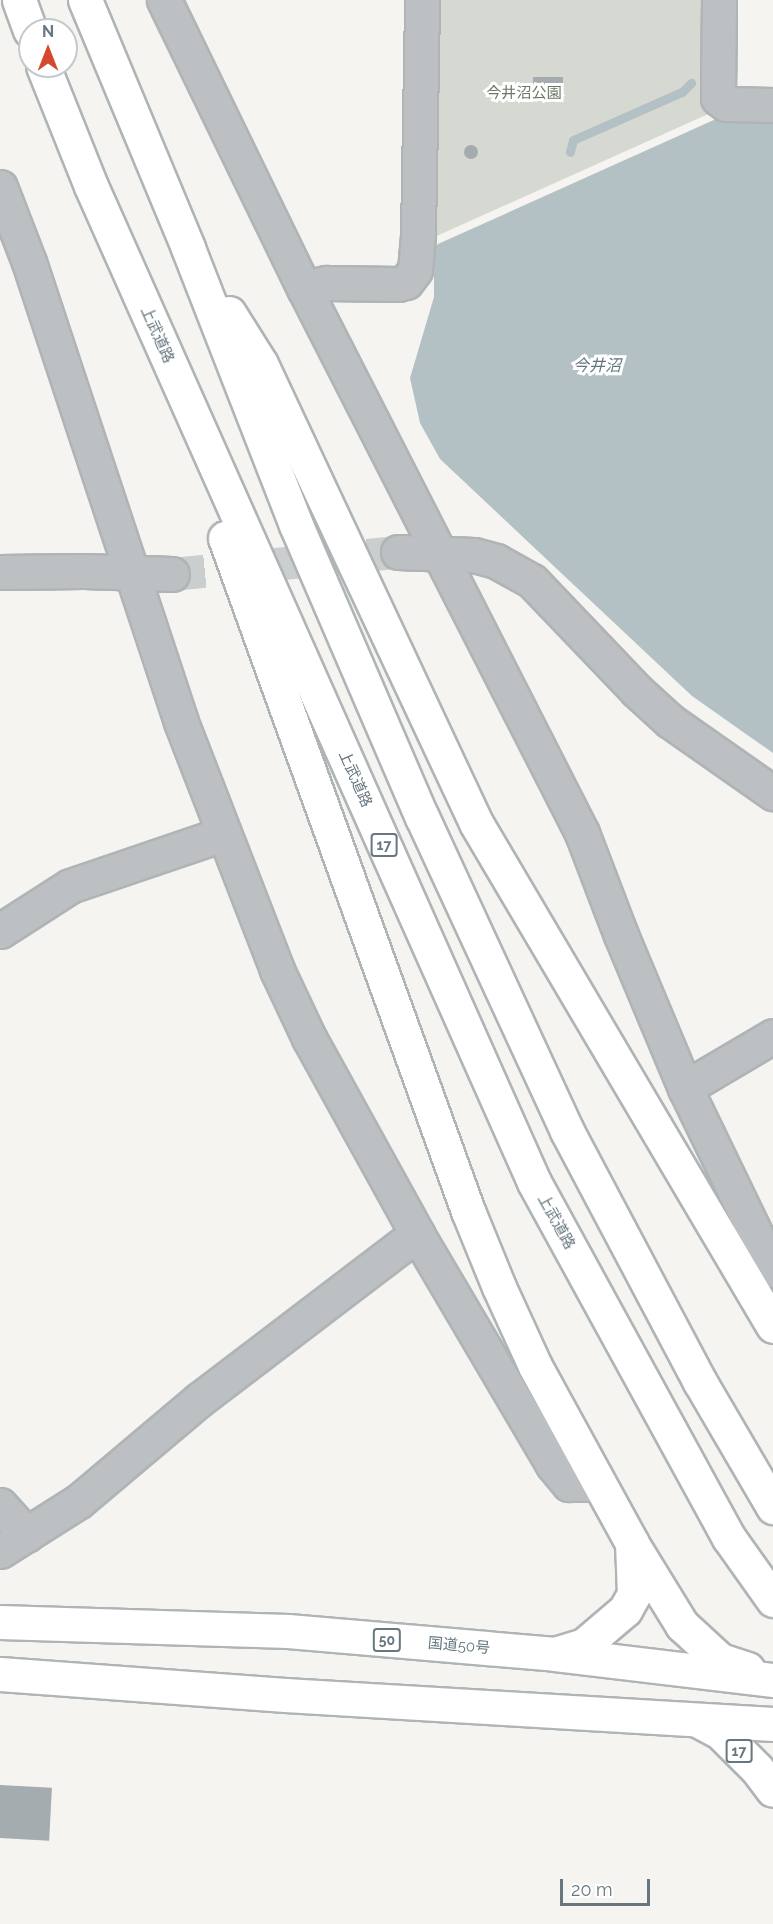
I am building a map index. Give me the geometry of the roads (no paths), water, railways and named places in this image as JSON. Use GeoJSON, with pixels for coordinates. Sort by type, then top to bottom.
{"type":"FeatureCollection","features":[{"type":"Feature","properties":{"kind":"highway"},"geometry":{"type":"LineString","coordinates":[[19,0],[26,18]]}},
{"type":"Feature","properties":{"kind":"highway"},"geometry":{"type":"LineString","coordinates":[[85,0],[188,248],[301,536],[422,817],[567,1131],[700,1382],[773,1506]]}},
{"type":"Feature","properties":{"kind":"highway","name":"上武道路"},"geometry":{"type":"LineString","coordinates":[[49,78],[91,186],[534,1182],[729,1538],[773,1600]]}},
{"type":"Feature","properties":{"kind":"highway"},"geometry":{"type":"LineString","coordinates":[[188,248],[261,364],[476,823],[770,1312]]}},
{"type":"Feature","properties":{"kind":"highway","name":"17"},"geometry":{"type":"LineString","coordinates":[[193,417],[203,475],[468,1211],[498,1287],[535,1366],[632,1543],[634,1594],[625,1610],[584,1645],[555,1654]]}},
{"type":"Feature","properties":{"kind":"highway"},"geometry":{"type":"LineString","coordinates":[[632,1543],[682,1625],[720,1660],[773,1679]]}},
{"type":"Feature","properties":{"kind":"highway","name":"国道50号"},"geometry":{"type":"LineString","coordinates":[[0,1622],[288,1631],[555,1654],[773,1679]]}},
{"type":"Feature","properties":{"kind":"highway"},"geometry":{"type":"LineString","coordinates":[[0,1674],[773,1724]]}},
{"type":"Feature","properties":{"kind":"highway","name":"17"},"geometry":{"type":"LineString","coordinates":[[697,1720],[720,1732],[757,1769],[773,1790]]}},
{"type":"Feature","properties":{"kind":"street"},"geometry":{"type":"LineString","coordinates":[[165,0],[304,288],[582,833],[621,935],[685,1088],[773,1270]]}},
{"type":"Feature","properties":{"kind":"street"},"geometry":{"type":"LineString","coordinates":[[304,288],[326,283],[398,284],[406,282],[415,270],[418,234],[422,0]]}},
{"type":"Feature","properties":{"kind":"street"},"geometry":{"type":"LineString","coordinates":[[719,0],[718,98],[726,105],[773,105]]}},
{"type":"Feature","properties":{"kind":"street"},"geometry":{"type":"LineString","coordinates":[[0,187],[15,263],[131,573],[181,722],[277,970],[309,1038],[417,1234],[553,1465],[569,1484],[584,1484],[594,1476]]}},
{"type":"Feature","properties":{"kind":"street"},"geometry":{"type":"LineString","coordinates":[[398,552],[474,555],[496,561],[532,581],[636,690],[670,721],[773,793]]}},
{"type":"Feature","properties":{"kind":"street"},"geometry":{"type":"LineString","coordinates":[[0,572],[172,574]]}},
{"type":"Feature","properties":{"kind":"street"},"geometry":{"type":"LineString","coordinates":[[0,931],[70,886],[223,834]]}},
{"type":"Feature","properties":{"kind":"street"},"geometry":{"type":"LineString","coordinates":[[685,1088],[773,1036]]}},
{"type":"Feature","properties":{"kind":"street"},"geometry":{"type":"LineString","coordinates":[[0,1505],[13,1543],[79,1501],[199,1400],[417,1234]]}},
{"type":"Feature","properties":{"kind":"water","name":"今井沼"},"geometry":{"type":"Polygon","coordinates":[[[716,119],[773,121],[773,753],[692,696],[440,459],[420,423],[410,378],[434,297],[434,248],[438,244],[716,119]]]}},
{"type":"Feature","properties":{"kind":"waterway"},"geometry":{"type":"LineString","coordinates":[[570,152],[573,140],[682,92],[691,83]]}},
{"type":"Feature","properties":{"kind":"tunnel"},"geometry":{"type":"LineString","coordinates":[[172,574],[398,552]]}},
{"type":"Feature","properties":{"kind":"park label","name":"今井沼公園"},"geometry":{"type":"Point","coordinates":[524,94]}}]}
